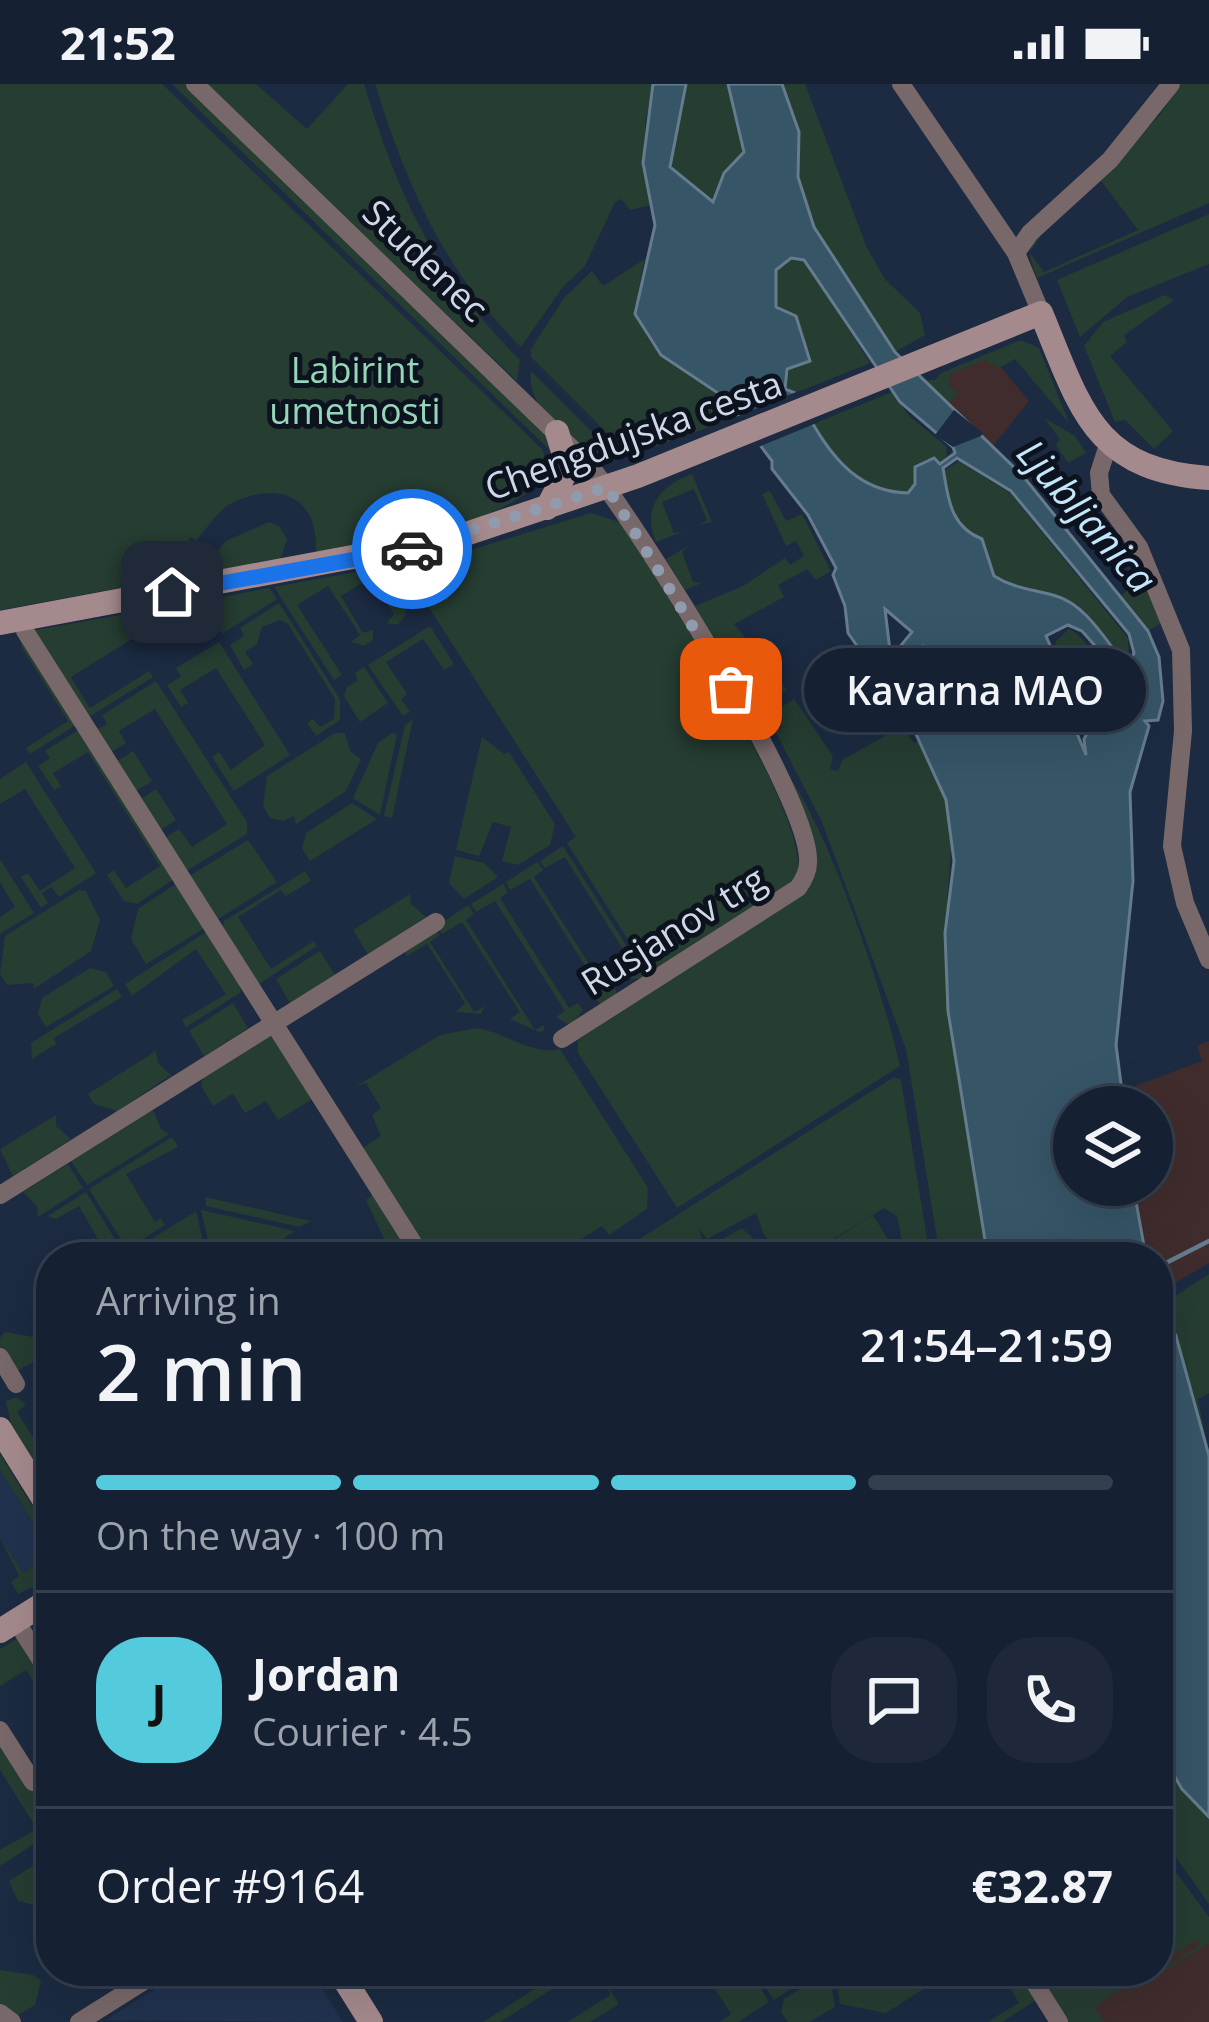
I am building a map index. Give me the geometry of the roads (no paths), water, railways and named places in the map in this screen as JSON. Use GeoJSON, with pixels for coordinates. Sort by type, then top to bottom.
{"type":"FeatureCollection","features":[{"type":"Feature","properties":{"kind":"street","name":"Studenec"},"geometry":{"type":"LineString","coordinates":[[195,84],[557,432],[607,487]]}},
{"type":"Feature","properties":{"kind":"street"},"geometry":{"type":"LineString","coordinates":[[901,84],[1016,253],[1082,412],[1108,445],[1161,470],[1209,478]]}},
{"type":"Feature","properties":{"kind":"street"},"geometry":{"type":"LineString","coordinates":[[1016,253],[1030,233],[1120,149],[1171,84]]}},
{"type":"Feature","properties":{"kind":"street","name":"Chengdujska cesta"},"geometry":{"type":"LineString","coordinates":[[12,621],[417,548],[607,487],[1041,313]]}},
{"type":"Feature","properties":{"kind":"street"},"geometry":{"type":"LineString","coordinates":[[547,508],[568,468],[557,432]]}},
{"type":"Feature","properties":{"kind":"street"},"geometry":{"type":"LineString","coordinates":[[1108,445],[1099,473],[1101,495],[1139,547],[1181,650],[1183,731],[1172,846],[1184,903],[1209,960]]}},
{"type":"Feature","properties":{"kind":"street","name":"Rusjanov trg"},"geometry":{"type":"LineString","coordinates":[[562,1039],[788,896],[808,863],[776,766],[607,487]]}},
{"type":"Feature","properties":{"kind":"street","name":"Chengdujska cesta"},"geometry":{"type":"LineString","coordinates":[[12,621],[26,631],[274,1023]]}},
{"type":"Feature","properties":{"kind":"street"},"geometry":{"type":"LineString","coordinates":[[0,1195],[436,922]]}},
{"type":"Feature","properties":{"kind":"street"},"geometry":{"type":"LineString","coordinates":[[274,1023],[413,1242]]}},
{"type":"Feature","properties":{"kind":"street"},"geometry":{"type":"LineString","coordinates":[[0,1357],[16,1384]]}},
{"type":"Feature","properties":{"kind":"street"},"geometry":{"type":"LineString","coordinates":[[0,1429],[36,1487]]}},
{"type":"Feature","properties":{"kind":"street"},"geometry":{"type":"LineString","coordinates":[[36,1608],[8,1626],[36,1659]]}},
{"type":"Feature","properties":{"kind":"street"},"geometry":{"type":"LineString","coordinates":[[0,1730],[33,1782]]}},
{"type":"Feature","properties":{"kind":"street"},"geometry":{"type":"LineString","coordinates":[[79,2022],[136,1986]]}},
{"type":"Feature","properties":{"kind":"street"},"geometry":{"type":"LineString","coordinates":[[348,1986],[371,2022]]}},
{"type":"Feature","properties":{"kind":"street"},"geometry":{"type":"LineString","coordinates":[[1036,1986],[1059,2022]]}},
{"type":"Feature","properties":{"kind":"street"},"geometry":{"type":"LineString","coordinates":[[0,2013],[12,2022]]}},
{"type":"Feature","properties":{"kind":"waterway"},"geometry":{"type":"LineString","coordinates":[[1173,1259],[1209,1241]]}},
{"type":"Feature","properties":{"kind":"place","name":"Kavarna MAO"},"geometry":{"type":"Point","coordinates":[731,689]}},
{"type":"Feature","properties":{"kind":"park label","name":"Labirint umetnosti"},"geometry":{"type":"Point","coordinates":[355,390]}},
{"type":"Feature","properties":{"kind":"water label","name":"Ljubljanica"},"geometry":{"type":"Point","coordinates":[1088,515]}}]}
